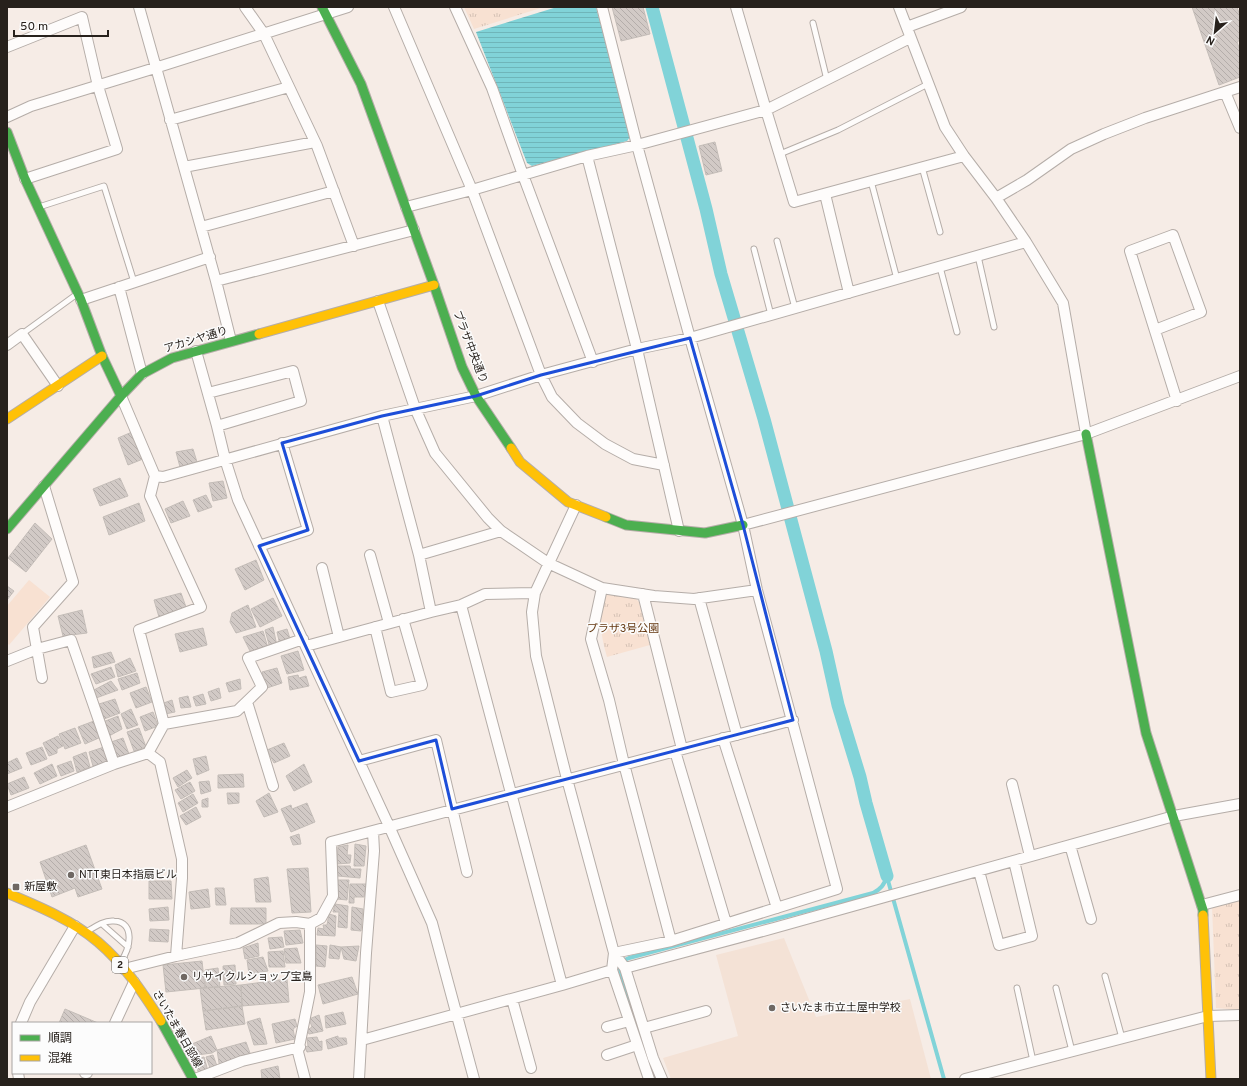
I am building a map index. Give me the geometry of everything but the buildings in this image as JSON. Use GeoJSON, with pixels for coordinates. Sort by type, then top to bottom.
{"type":"FeatureCollection","features":[{"type":"Feature","properties":{"kind":"street"},"geometry":{"type":"LineString","coordinates":[[139,7],[155,68],[210,257],[231,341]]}},
{"type":"Feature","properties":{"kind":"street"},"geometry":{"type":"LineString","coordinates":[[246,7],[264,34],[315,142],[354,246]]}},
{"type":"Feature","properties":{"kind":"street"},"geometry":{"type":"LineString","coordinates":[[7,117],[31,106],[264,34],[324,10],[348,7]]}},
{"type":"Feature","properties":{"kind":"street"},"geometry":{"type":"LineString","coordinates":[[394,7],[472,190],[541,375],[552,398],[576,423],[605,444],[634,460],[664,464]]}},
{"type":"Feature","properties":{"kind":"street"},"geometry":{"type":"LineString","coordinates":[[455,7],[492,88],[593,362]]}},
{"type":"Feature","properties":{"kind":"street"},"geometry":{"type":"LineString","coordinates":[[602,7],[637,145],[743,525],[757,590],[837,889],[670,940],[614,952]]}},
{"type":"Feature","properties":{"kind":"street"},"geometry":{"type":"LineString","coordinates":[[736,7],[794,202],[964,156]]}},
{"type":"Feature","properties":{"kind":"street"},"geometry":{"type":"LineString","coordinates":[[899,7],[945,127],[1026,242],[1063,303],[1086,434],[1146,733],[1202,904],[1211,1079]]}},
{"type":"Feature","properties":{"kind":"street"},"geometry":{"type":"LineString","coordinates":[[906,27],[961,7]]}},
{"type":"Feature","properties":{"kind":"street","name":"プラザ中央通り"},"geometry":{"type":"LineString","coordinates":[[324,10],[361,84],[462,367],[476,396],[520,462],[568,502],[626,525],[705,533],[743,525]]}},
{"type":"Feature","properties":{"kind":"street"},"geometry":{"type":"LineString","coordinates":[[7,47],[82,17],[98,86],[117,149],[25,179]]}},
{"type":"Feature","properties":{"kind":"street"},"geometry":{"type":"LineString","coordinates":[[406,207],[472,190],[588,156],[637,145],[766,110],[910,38]]}},
{"type":"Feature","properties":{"kind":"street"},"geometry":{"type":"LineString","coordinates":[[170,120],[289,87]]}},
{"type":"Feature","properties":{"kind":"street"},"geometry":{"type":"LineString","coordinates":[[996,198],[1027,180],[1071,149],[1145,118],[1240,87]]}},
{"type":"Feature","properties":{"kind":"street"},"geometry":{"type":"LineString","coordinates":[[1225,92],[1240,128]]}},
{"type":"Feature","properties":{"kind":"street"},"geometry":{"type":"LineString","coordinates":[[7,132],[25,179],[80,297],[102,356],[121,396],[155,476],[150,496],[201,607],[139,630],[164,724],[148,753],[114,764],[7,807]]}},
{"type":"Feature","properties":{"kind":"street"},"geometry":{"type":"LineString","coordinates":[[184,167],[315,142]]}},
{"type":"Feature","properties":{"kind":"street"},"geometry":{"type":"LineString","coordinates":[[588,156],[637,349],[679,531]]}},
{"type":"Feature","properties":{"kind":"street"},"geometry":{"type":"LineString","coordinates":[[201,227],[334,191]]}},
{"type":"Feature","properties":{"kind":"street"},"geometry":{"type":"LineString","coordinates":[[825,194],[849,293]]}},
{"type":"Feature","properties":{"kind":"street"},"geometry":{"type":"LineString","coordinates":[[216,281],[414,230]]}},
{"type":"Feature","properties":{"kind":"street"},"geometry":{"type":"LineString","coordinates":[[1155,330],[1201,312],[1173,235],[1130,250],[1177,401]]}},
{"type":"Feature","properties":{"kind":"street"},"geometry":{"type":"LineString","coordinates":[[155,476],[163,477],[382,416],[476,396],[541,375],[637,349],[690,338],[1026,242]]}},
{"type":"Feature","properties":{"kind":"street"},"geometry":{"type":"LineString","coordinates":[[80,297],[119,287],[210,257]]}},
{"type":"Feature","properties":{"kind":"street","name":"アカシヤ通り"},"geometry":{"type":"LineString","coordinates":[[7,529],[121,396],[142,374],[172,358],[434,285]]}},
{"type":"Feature","properties":{"kind":"street"},"geometry":{"type":"LineString","coordinates":[[119,287],[142,374]]}},
{"type":"Feature","properties":{"kind":"street"},"geometry":{"type":"LineString","coordinates":[[378,301],[415,408],[436,453],[488,518],[501,531],[548,563],[602,588],[654,596],[694,599],[757,590]]}},
{"type":"Feature","properties":{"kind":"street"},"geometry":{"type":"LineString","coordinates":[[7,344],[22,334],[58,386]]}},
{"type":"Feature","properties":{"kind":"street"},"geometry":{"type":"LineString","coordinates":[[196,351],[217,426],[224,459],[238,500],[390,826],[432,923],[474,1079]]}},
{"type":"Feature","properties":{"kind":"street"},"geometry":{"type":"LineString","coordinates":[[7,419],[102,356]]}},
{"type":"Feature","properties":{"kind":"street"},"geometry":{"type":"LineString","coordinates":[[208,393],[293,371],[301,401],[217,426]]}},
{"type":"Feature","properties":{"kind":"street"},"geometry":{"type":"LineString","coordinates":[[743,525],[1086,434],[1240,376]]}},
{"type":"Feature","properties":{"kind":"street"},"geometry":{"type":"LineString","coordinates":[[382,416],[419,555],[431,612]]}},
{"type":"Feature","properties":{"kind":"street"},"geometry":{"type":"LineString","coordinates":[[259,546],[308,530],[282,443]]}},
{"type":"Feature","properties":{"kind":"street"},"geometry":{"type":"LineString","coordinates":[[42,678],[33,627],[73,582],[44,486]]}},
{"type":"Feature","properties":{"kind":"street"},"geometry":{"type":"LineString","coordinates":[[576,505],[535,593],[532,612],[536,656],[567,779],[614,952],[625,968],[653,1058],[662,1079]]}},
{"type":"Feature","properties":{"kind":"street"},"geometry":{"type":"LineString","coordinates":[[419,555],[501,531]]}},
{"type":"Feature","properties":{"kind":"street"},"geometry":{"type":"LineString","coordinates":[[370,555],[389,623]]}},
{"type":"Feature","properties":{"kind":"street"},"geometry":{"type":"LineString","coordinates":[[322,568],[339,637]]}},
{"type":"Feature","properties":{"kind":"street"},"geometry":{"type":"LineString","coordinates":[[602,588],[591,639],[609,700],[624,764],[670,940]]}},
{"type":"Feature","properties":{"kind":"street"},"geometry":{"type":"LineString","coordinates":[[164,724],[237,711],[262,687],[248,658],[304,642],[339,637],[461,605],[485,594],[535,593]]}},
{"type":"Feature","properties":{"kind":"street"},"geometry":{"type":"LineString","coordinates":[[643,594],[678,750],[726,924]]}},
{"type":"Feature","properties":{"kind":"street"},"geometry":{"type":"LineString","coordinates":[[699,598],[737,735]]}},
{"type":"Feature","properties":{"kind":"street"},"geometry":{"type":"LineString","coordinates":[[461,605],[562,985]]}},
{"type":"Feature","properties":{"kind":"street"},"geometry":{"type":"LineString","coordinates":[[375,627],[391,692],[422,685],[403,619]]}},
{"type":"Feature","properties":{"kind":"street"},"geometry":{"type":"LineString","coordinates":[[7,661],[37,649],[71,640],[114,764]]}},
{"type":"Feature","properties":{"kind":"street"},"geometry":{"type":"LineString","coordinates":[[247,702],[273,786]]}},
{"type":"Feature","properties":{"kind":"street"},"geometry":{"type":"LineString","coordinates":[[121,966],[238,943],[279,923],[296,922],[310,924],[321,918],[333,896],[331,842],[793,720]]}},
{"type":"Feature","properties":{"kind":"street"},"geometry":{"type":"LineString","coordinates":[[723,738],[778,908]]}},
{"type":"Feature","properties":{"kind":"street"},"geometry":{"type":"LineString","coordinates":[[359,761],[436,740],[467,872]]}},
{"type":"Feature","properties":{"kind":"street"},"geometry":{"type":"LineString","coordinates":[[148,753],[160,762],[182,859],[176,956]]}},
{"type":"Feature","properties":{"kind":"street"},"geometry":{"type":"LineString","coordinates":[[1012,784],[1030,856]]}},
{"type":"Feature","properties":{"kind":"street"},"geometry":{"type":"LineString","coordinates":[[625,968],[884,898],[1174,816],[1240,804]]}},
{"type":"Feature","properties":{"kind":"street"},"geometry":{"type":"LineString","coordinates":[[359,1079],[366,953],[374,851],[373,831]]}},
{"type":"Feature","properties":{"kind":"street"},"geometry":{"type":"LineString","coordinates":[[1070,845],[1090,919]]}},
{"type":"Feature","properties":{"kind":"street"},"geometry":{"type":"LineString","coordinates":[[978,871],[999,945],[1032,936],[1014,861]]}},
{"type":"Feature","properties":{"kind":"street","name":"さいたま春日部線"},"geometry":{"type":"LineString","coordinates":[[7,893],[75,926],[99,943],[121,966],[157,1014],[194,1079]]}},
{"type":"Feature","properties":{"kind":"street"},"geometry":{"type":"LineString","coordinates":[[1202,904],[1240,895]]}},
{"type":"Feature","properties":{"kind":"street"},"geometry":{"type":"LineString","coordinates":[[305,1079],[298,1052],[310,992],[310,924]]}},
{"type":"Feature","properties":{"kind":"street"},"geometry":{"type":"LineString","coordinates":[[21,1022],[30,1002],[75,926]]}},
{"type":"Feature","properties":{"kind":"street"},"geometry":{"type":"LineString","coordinates":[[614,952],[612,970],[649,1079]]}},
{"type":"Feature","properties":{"kind":"street"},"geometry":{"type":"LineString","coordinates":[[362,1040],[612,970]]}},
{"type":"Feature","properties":{"kind":"street"},"geometry":{"type":"LineString","coordinates":[[115,1022],[134,982]]}},
{"type":"Feature","properties":{"kind":"street"},"geometry":{"type":"LineString","coordinates":[[512,998],[531,1068]]}},
{"type":"Feature","properties":{"kind":"street"},"geometry":{"type":"LineString","coordinates":[[644,1028],[706,1011]]}},
{"type":"Feature","properties":{"kind":"street"},"geometry":{"type":"LineString","coordinates":[[965,1079],[1208,1016],[1240,1015]]}},
{"type":"Feature","properties":{"kind":"street"},"geometry":{"type":"LineString","coordinates":[[607,1027],[629,1020]]}},
{"type":"Feature","properties":{"kind":"street"},"geometry":{"type":"LineString","coordinates":[[607,1055],[637,1045]]}},
{"type":"Feature","properties":{"kind":"street"},"geometry":{"type":"LineString","coordinates":[[194,1079],[242,1060],[300,1047]]}},
{"type":"Feature","properties":{"kind":"lane"},"geometry":{"type":"LineString","coordinates":[[813,23],[827,80]]}},
{"type":"Feature","properties":{"kind":"lane"},"geometry":{"type":"LineString","coordinates":[[780,154],[838,130],[928,84]]}},
{"type":"Feature","properties":{"kind":"lane"},"geometry":{"type":"LineString","coordinates":[[922,167],[940,232]]}},
{"type":"Feature","properties":{"kind":"lane"},"geometry":{"type":"LineString","coordinates":[[871,181],[897,279]]}},
{"type":"Feature","properties":{"kind":"lane"},"geometry":{"type":"LineString","coordinates":[[38,207],[104,186],[134,282]]}},
{"type":"Feature","properties":{"kind":"lane"},"geometry":{"type":"LineString","coordinates":[[777,241],[795,308]]}},
{"type":"Feature","properties":{"kind":"lane"},"geometry":{"type":"LineString","coordinates":[[754,249],[771,315]]}},
{"type":"Feature","properties":{"kind":"lane"},"geometry":{"type":"LineString","coordinates":[[978,256],[994,327]]}},
{"type":"Feature","properties":{"kind":"lane"},"geometry":{"type":"LineString","coordinates":[[940,267],[957,332]]}},
{"type":"Feature","properties":{"kind":"lane"},"geometry":{"type":"LineString","coordinates":[[22,334],[80,297]]}},
{"type":"Feature","properties":{"kind":"lane"},"geometry":{"type":"LineString","coordinates":[[86,933],[102,924],[114,921],[122,923],[127,928],[130,942],[128,951],[121,966]]}},
{"type":"Feature","properties":{"kind":"lane"},"geometry":{"type":"LineString","coordinates":[[102,924],[128,947]]}},
{"type":"Feature","properties":{"kind":"lane"},"geometry":{"type":"LineString","coordinates":[[1105,976],[1122,1038]]}},
{"type":"Feature","properties":{"kind":"lane"},"geometry":{"type":"LineString","coordinates":[[1017,988],[1033,1061]]}},
{"type":"Feature","properties":{"kind":"lane"},"geometry":{"type":"LineString","coordinates":[[1056,988],[1072,1051]]}},
{"type":"Feature","properties":{"kind":"highlighted area"},"geometry":{"type":"Polygon","coordinates":[[[690,338],[743,525],[793,720],[452,809],[436,740],[359,761],[259,546],[308,530],[282,443],[382,416],[476,396],[541,375],[690,338]]]}},
{"type":"Feature","properties":{"kind":"shaded area","name":"さいたま市立土屋中学校"},"geometry":{"type":"Polygon","coordinates":[[[784,938],[816,1017],[910,999],[931,1079],[671,1079],[663,1058],[738,1036],[716,955],[784,938]]]}},
{"type":"Feature","properties":{"kind":"green space"},"geometry":{"type":"Polygon","coordinates":[[[464,7],[544,7],[474,29],[464,7]]]}},
{"type":"Feature","properties":{"kind":"green space"},"geometry":{"type":"Polygon","coordinates":[[[29,580],[50,597],[9,645],[7,643],[7,606],[29,580]]]}},
{"type":"Feature","properties":{"kind":"green space","name":"プラザ3号公園"},"geometry":{"type":"Polygon","coordinates":[[[612,592],[634,597],[639,602],[650,645],[607,657],[603,640],[601,620],[605,596],[612,592]]]}},
{"type":"Feature","properties":{"kind":"green space"},"geometry":{"type":"Polygon","coordinates":[[[1240,901],[1240,1010],[1216,1008],[1212,906],[1240,901]]]}},
{"type":"Feature","properties":{"kind":"water"},"geometry":{"type":"Polygon","coordinates":[[[557,7],[596,7],[631,136],[627,141],[532,166],[527,163],[476,32],[557,7]]]}},
{"type":"Feature","properties":{"kind":"waterway"},"geometry":{"type":"LineString","coordinates":[[652,7],[706,209],[721,274],[764,419],[826,651],[838,705],[860,777],[887,876]]}},
{"type":"Feature","properties":{"kind":"waterway"},"geometry":{"type":"LineString","coordinates":[[655,1079],[647,1059],[618,963],[629,958],[873,893],[882,886],[887,876]]}},
{"type":"Feature","properties":{"kind":"waterway"},"geometry":{"type":"LineString","coordinates":[[887,877],[944,1079]]}},
{"type":"Feature","properties":{"kind":"traffic: fast"},"geometry":{"type":"LineString","coordinates":[[322,7],[361,84],[462,367],[476,396],[511,448]]}},
{"type":"Feature","properties":{"kind":"traffic: fast"},"geometry":{"type":"LineString","coordinates":[[7,132],[25,179],[81,300],[102,356],[121,396]]}},
{"type":"Feature","properties":{"kind":"traffic: fast"},"geometry":{"type":"LineString","coordinates":[[7,529],[121,396],[142,374],[172,358],[259,334]]}},
{"type":"Feature","properties":{"kind":"traffic: fast"},"geometry":{"type":"LineString","coordinates":[[1086,434],[1146,733],[1203,910],[1203,915]]}},
{"type":"Feature","properties":{"kind":"traffic: fast"},"geometry":{"type":"LineString","coordinates":[[606,517],[626,525],[705,533],[743,525]]}},
{"type":"Feature","properties":{"kind":"traffic: fast"},"geometry":{"type":"LineString","coordinates":[[161,1021],[193,1079]]}},
{"type":"Feature","properties":{"kind":"traffic: slow"},"geometry":{"type":"LineString","coordinates":[[259,334],[434,285]]}},
{"type":"Feature","properties":{"kind":"traffic: slow"},"geometry":{"type":"LineString","coordinates":[[7,419],[102,356]]}},
{"type":"Feature","properties":{"kind":"traffic: slow"},"geometry":{"type":"LineString","coordinates":[[511,448],[520,462],[568,502],[606,517]]}},
{"type":"Feature","properties":{"kind":"traffic: slow"},"geometry":{"type":"LineString","coordinates":[[7,893],[43,908],[66,920],[98,942],[125,969],[161,1021]]}},
{"type":"Feature","properties":{"kind":"traffic: slow"},"geometry":{"type":"LineString","coordinates":[[1203,915],[1211,1079]]}},
{"type":"Feature","properties":{"kind":"place","name":"NTT東日本指扇ビル"},"geometry":{"type":"Point","coordinates":[71,875]}},
{"type":"Feature","properties":{"kind":"place","name":"新屋敷"},"geometry":{"type":"Point","coordinates":[16,887]}},
{"type":"Feature","properties":{"kind":"place","name":"リサイクルショップ宝島"},"geometry":{"type":"Point","coordinates":[184,977]}},
{"type":"Feature","properties":{"kind":"place","name":"さいたま市立土屋中学校"},"geometry":{"type":"Point","coordinates":[772,1008]}}]}
